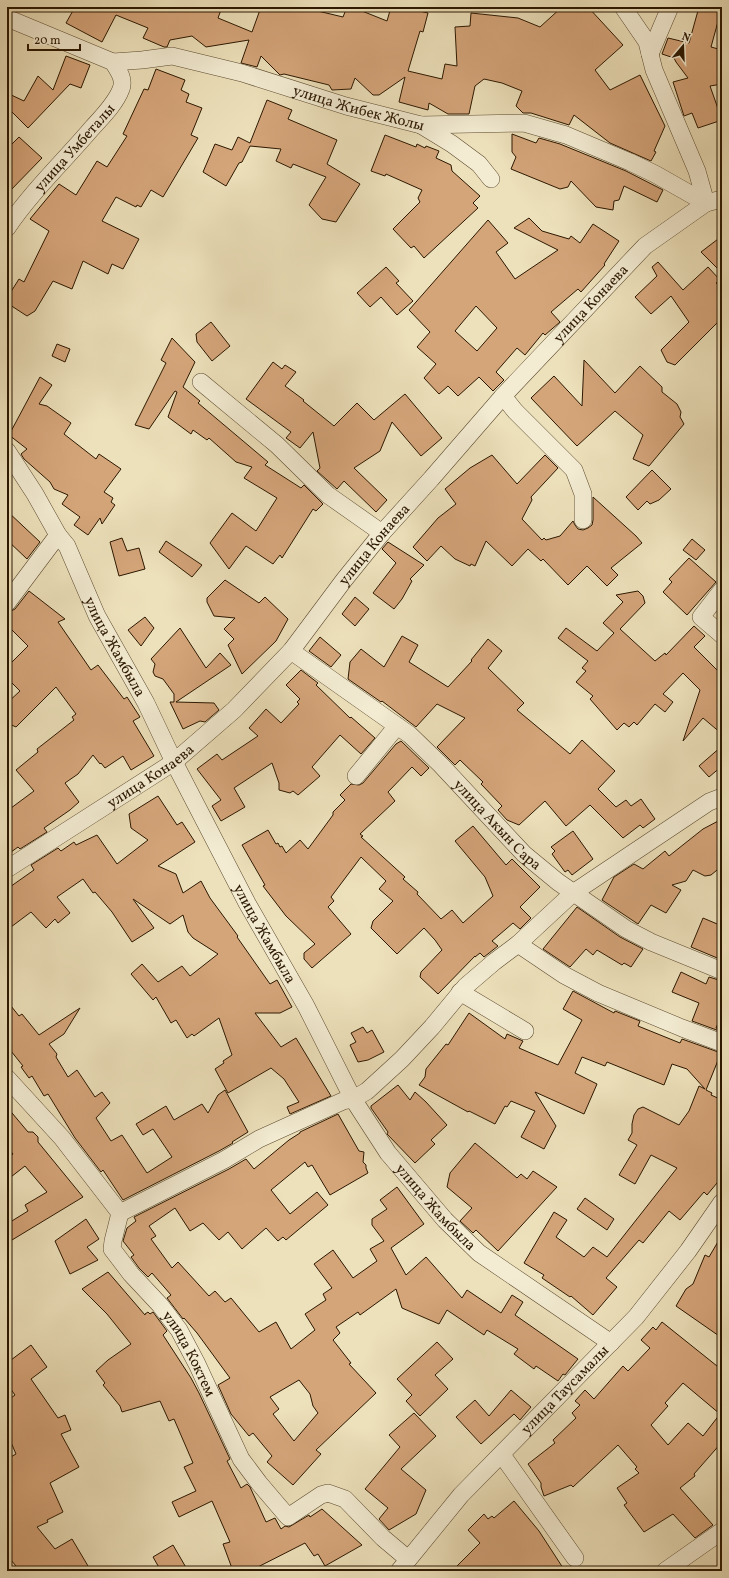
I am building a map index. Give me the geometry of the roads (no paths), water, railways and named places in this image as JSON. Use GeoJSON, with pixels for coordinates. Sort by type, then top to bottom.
{"type":"FeatureCollection","features":[{"type":"Feature","properties":{"kind":"street"},"geometry":{"type":"LineString","coordinates":[[623,7],[647,42],[654,70],[697,171],[718,200]]}},
{"type":"Feature","properties":{"kind":"street"},"geometry":{"type":"LineString","coordinates":[[650,54],[670,7]]}},
{"type":"Feature","properties":{"kind":"street","name":"улица Жибек Жолы"},"geometry":{"type":"LineString","coordinates":[[7,18],[112,62],[127,62],[172,56],[242,73],[346,106],[421,125],[524,122],[566,135],[718,200]]}},
{"type":"Feature","properties":{"kind":"street","name":"улица Умбеталы"},"geometry":{"type":"LineString","coordinates":[[7,228],[21,207],[72,152],[112,104],[122,89],[122,74],[112,62]]}},
{"type":"Feature","properties":{"kind":"street"},"geometry":{"type":"LineString","coordinates":[[421,125],[452,144],[478,164],[491,179]]}},
{"type":"Feature","properties":{"kind":"street","name":"улица Конаева"},"geometry":{"type":"LineString","coordinates":[[7,868],[174,762],[234,710],[291,651],[344,580],[382,533],[503,396],[645,246],[718,200]]}},
{"type":"Feature","properties":{"kind":"street"},"geometry":{"type":"LineString","coordinates":[[201,382],[277,445],[328,495],[382,533]]}},
{"type":"Feature","properties":{"kind":"street"},"geometry":{"type":"LineString","coordinates":[[503,396],[574,470],[583,494],[583,520]]}},
{"type":"Feature","properties":{"kind":"street","name":"улица Жамбыла"},"geometry":{"type":"LineString","coordinates":[[7,451],[35,494],[58,535],[67,546],[97,616],[146,702],[174,762],[247,903],[306,1006],[353,1099],[388,1153],[445,1220],[479,1253],[611,1343]]}},
{"type":"Feature","properties":{"kind":"street"},"geometry":{"type":"LineString","coordinates":[[7,603],[58,535]]}},
{"type":"Feature","properties":{"kind":"street"},"geometry":{"type":"LineString","coordinates":[[722,590],[701,617],[722,635]]}},
{"type":"Feature","properties":{"kind":"street","name":"улица Акын Сара"},"geometry":{"type":"LineString","coordinates":[[291,651],[410,735],[441,765],[524,854],[558,882],[626,929],[651,942],[722,971]]}},
{"type":"Feature","properties":{"kind":"street"},"geometry":{"type":"LineString","coordinates":[[356,776],[397,726]]}},
{"type":"Feature","properties":{"kind":"street"},"geometry":{"type":"LineString","coordinates":[[7,1078],[62,1138],[120,1213],[224,1160],[259,1138],[343,1101],[353,1099],[367,1091],[402,1059],[432,1027],[460,992],[494,962],[518,944],[573,893],[709,802],[722,797]]}},
{"type":"Feature","properties":{"kind":"street"},"geometry":{"type":"LineString","coordinates":[[518,944],[564,975],[598,993],[722,1043]]}},
{"type":"Feature","properties":{"kind":"street"},"geometry":{"type":"LineString","coordinates":[[460,992],[525,1031]]}},
{"type":"Feature","properties":{"kind":"street","name":"улица Таусамалы"},"geometry":{"type":"LineString","coordinates":[[403,1565],[461,1495],[502,1455],[636,1316],[684,1256],[722,1202]]}},
{"type":"Feature","properties":{"kind":"street","name":"улица Коктем"},"geometry":{"type":"LineString","coordinates":[[120,1213],[112,1249],[131,1274],[160,1305],[179,1330],[197,1364],[241,1459],[259,1483],[288,1517],[321,1495],[328,1493],[345,1499],[384,1538],[403,1565]]}},
{"type":"Feature","properties":{"kind":"street"},"geometry":{"type":"LineString","coordinates":[[502,1455],[575,1558]]}},
{"type":"Feature","properties":{"kind":"street"},"geometry":{"type":"LineString","coordinates":[[665,1571],[722,1531]]}}]}
